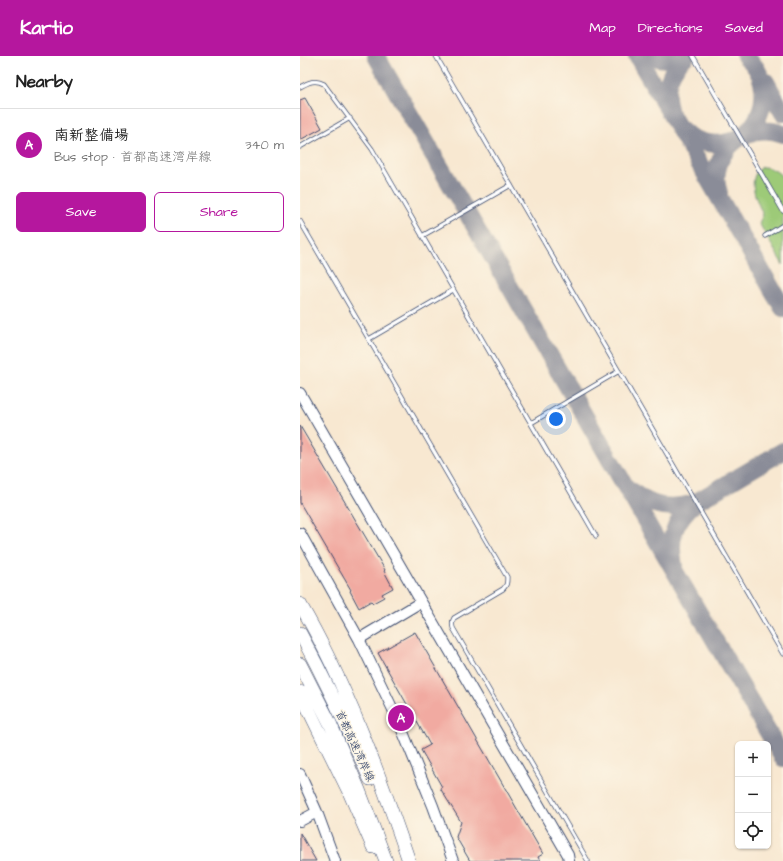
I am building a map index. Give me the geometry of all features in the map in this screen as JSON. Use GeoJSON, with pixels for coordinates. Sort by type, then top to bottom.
{"type":"FeatureCollection","features":[{"type":"Feature","properties":{"kind":"highway"},"geometry":{"type":"LineString","coordinates":[[300,596],[302,608],[349,700],[381,783],[408,861]]}},
{"type":"Feature","properties":{"kind":"highway","name":"首都高速湾岸線"},"geometry":{"type":"LineString","coordinates":[[300,633],[354,742],[390,828],[402,861]]}},
{"type":"Feature","properties":{"kind":"highway","name":"首都高速湾岸線"},"geometry":{"type":"LineString","coordinates":[[300,664],[330,723],[359,790],[386,861]]}},
{"type":"Feature","properties":{"kind":"highway"},"geometry":{"type":"LineString","coordinates":[[300,692],[350,794],[380,861]]}},
{"type":"Feature","properties":{"kind":"street"},"geometry":{"type":"LineString","coordinates":[[300,393],[568,855],[570,861]]}},
{"type":"Feature","properties":{"kind":"street"},"geometry":{"type":"LineString","coordinates":[[300,533],[359,639],[398,720],[433,806],[453,861]]}},
{"type":"Feature","properties":{"kind":"street"},"geometry":{"type":"LineString","coordinates":[[359,639],[421,602]]}},
{"type":"Feature","properties":{"kind":"street"},"geometry":{"type":"LineString","coordinates":[[300,774],[317,812],[335,861]]}},
{"type":"Feature","properties":{"kind":"street"},"geometry":{"type":"LineString","coordinates":[[300,821],[317,812]]}},
{"type":"Feature","properties":{"kind":"lane"},"geometry":{"type":"LineString","coordinates":[[436,56],[783,654]]}},
{"type":"Feature","properties":{"kind":"lane"},"geometry":{"type":"LineString","coordinates":[[693,56],[783,211]]}},
{"type":"Feature","properties":{"kind":"lane"},"geometry":{"type":"LineString","coordinates":[[300,87],[310,81],[324,84],[372,149],[596,536]]}},
{"type":"Feature","properties":{"kind":"lane"},"geometry":{"type":"LineString","coordinates":[[300,147],[350,118]]}},
{"type":"Feature","properties":{"kind":"lane"},"geometry":{"type":"LineString","coordinates":[[422,236],[511,185]]}},
{"type":"Feature","properties":{"kind":"lane"},"geometry":{"type":"LineString","coordinates":[[300,221],[507,577],[507,583],[502,589],[454,618],[452,620],[452,628],[588,861]]}},
{"type":"Feature","properties":{"kind":"lane"},"geometry":{"type":"LineString","coordinates":[[765,236],[783,225]]}},
{"type":"Feature","properties":{"kind":"lane"},"geometry":{"type":"LineString","coordinates":[[369,339],[453,290]]}},
{"type":"Feature","properties":{"kind":"lane"},"geometry":{"type":"LineString","coordinates":[[531,423],[619,371]]}},
{"type":"Feature","properties":{"kind":"green space"},"geometry":{"type":"Polygon","coordinates":[[[762,167],[774,170],[783,178],[783,265],[759,223],[763,215],[756,197],[753,183],[754,177],[762,167]]]}},
{"type":"Feature","properties":{"kind":"building"},"geometry":{"type":"Polygon","coordinates":[[[305,98],[322,128],[300,140],[300,100],[305,98]]]}},
{"type":"Feature","properties":{"kind":"building"},"geometry":{"type":"Polygon","coordinates":[[[300,426],[385,570],[384,571],[393,588],[382,594],[384,597],[373,603],[371,601],[359,608],[350,591],[351,590],[300,503],[300,426]]]}},
{"type":"Feature","properties":{"kind":"building"},"geometry":{"type":"Polygon","coordinates":[[[415,632],[543,854],[538,857],[540,861],[470,861],[456,837],[461,822],[440,788],[442,787],[421,750],[430,745],[378,653],[415,632]]]}},
{"type":"Feature","properties":{"kind":"building"},"geometry":{"type":"Polygon","coordinates":[[[300,833],[316,861],[300,861],[300,833]]]}},
{"type":"Feature","properties":{"kind":"taxiway"},"geometry":{"type":"LineString","coordinates":[[376,56],[783,758]]}},
{"type":"Feature","properties":{"kind":"taxiway"},"geometry":{"type":"LineString","coordinates":[[637,56],[783,308]]}},
{"type":"Feature","properties":{"kind":"taxiway"},"geometry":{"type":"LineString","coordinates":[[650,56],[667,59],[684,56]]}},
{"type":"Feature","properties":{"kind":"taxiway"},"geometry":{"type":"LineString","coordinates":[[669,109],[667,102],[669,80],[680,61],[686,56]]}},
{"type":"Feature","properties":{"kind":"taxiway"},"geometry":{"type":"LineString","coordinates":[[681,129],[697,140],[708,143],[726,143],[740,137],[752,127],[760,114],[763,99],[762,83],[756,69],[745,56]]}},
{"type":"Feature","properties":{"kind":"taxiway"},"geometry":{"type":"LineString","coordinates":[[766,82],[783,113]]}},
{"type":"Feature","properties":{"kind":"taxiway"},"geometry":{"type":"LineString","coordinates":[[719,193],[716,179],[718,166],[724,154],[732,144],[743,136],[756,132],[769,131],[783,134]]}},
{"type":"Feature","properties":{"kind":"taxiway"},"geometry":{"type":"LineString","coordinates":[[674,566],[672,556],[674,530],[688,509],[696,502],[783,451]]}},
{"type":"Feature","properties":{"kind":"taxiway"},"geometry":{"type":"LineString","coordinates":[[630,490],[653,504],[673,507],[696,502]]}},
{"type":"Feature","properties":{"kind":"place","name":"南新整備場"},"geometry":{"type":"Point","coordinates":[401,718]}}]}
